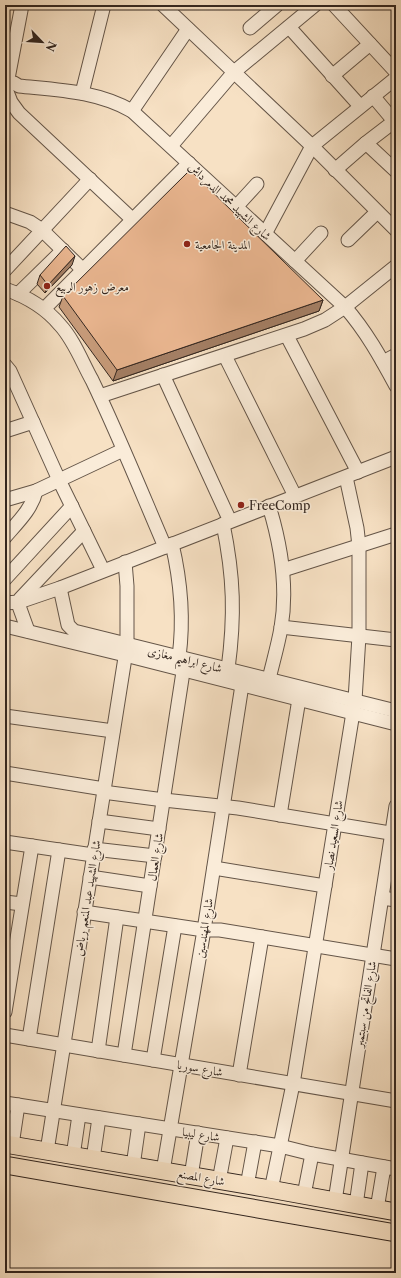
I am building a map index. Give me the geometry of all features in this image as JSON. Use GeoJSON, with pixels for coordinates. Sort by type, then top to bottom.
{"type":"FeatureCollection","features":[{"type":"Feature","properties":{"kind":"main road","name":"شارع المصنع"},"geometry":{"type":"LineString","coordinates":[[9,1145],[219,1180],[396,1212]]}},
{"type":"Feature","properties":{"kind":"main road","name":"شارع المصنع"},"geometry":{"type":"LineString","coordinates":[[5,1165],[396,1233]]}},
{"type":"Feature","properties":{"kind":"main road"},"geometry":{"type":"LineString","coordinates":[[260,1210],[261,1188]]}},
{"type":"Feature","properties":{"kind":"street"},"geometry":{"type":"LineString","coordinates":[[22,5],[9,85],[10,102],[14,108],[133,220]]}},
{"type":"Feature","properties":{"kind":"street"},"geometry":{"type":"LineString","coordinates":[[82,93],[104,5]]}},
{"type":"Feature","properties":{"kind":"street"},"geometry":{"type":"LineString","coordinates":[[163,5],[395,227]]}},
{"type":"Feature","properties":{"kind":"street"},"geometry":{"type":"LineString","coordinates":[[250,28],[277,5]]}},
{"type":"Feature","properties":{"kind":"street"},"geometry":{"type":"LineString","coordinates":[[334,5],[396,72]]}},
{"type":"Feature","properties":{"kind":"street"},"geometry":{"type":"LineString","coordinates":[[171,146],[234,72],[289,27],[308,7]]}},
{"type":"Feature","properties":{"kind":"street"},"geometry":{"type":"LineString","coordinates":[[289,27],[360,106]]}},
{"type":"Feature","properties":{"kind":"street"},"geometry":{"type":"LineString","coordinates":[[132,111],[188,28]]}},
{"type":"Feature","properties":{"kind":"street"},"geometry":{"type":"LineString","coordinates":[[332,76],[370,44]]}},
{"type":"Feature","properties":{"kind":"street"},"geometry":{"type":"LineString","coordinates":[[265,234],[312,146],[396,78]]}},
{"type":"Feature","properties":{"kind":"street","name":"شارع الشهيد محمد الدمرداش"},"geometry":{"type":"LineString","coordinates":[[9,85],[82,93],[110,100],[132,111],[345,307],[355,318],[383,362],[396,386]]}},
{"type":"Feature","properties":{"kind":"street"},"geometry":{"type":"LineString","coordinates":[[335,170],[395,120],[373,96]]}},
{"type":"Feature","properties":{"kind":"street"},"geometry":{"type":"LineString","coordinates":[[366,143],[396,171]]}},
{"type":"Feature","properties":{"kind":"street"},"geometry":{"type":"LineString","coordinates":[[44,309],[189,163]]}},
{"type":"Feature","properties":{"kind":"street"},"geometry":{"type":"LineString","coordinates":[[5,270],[90,179]]}},
{"type":"Feature","properties":{"kind":"street"},"geometry":{"type":"LineString","coordinates":[[236,206],[257,184]]}},
{"type":"Feature","properties":{"kind":"street"},"geometry":{"type":"LineString","coordinates":[[348,240],[378,212]]}},
{"type":"Feature","properties":{"kind":"street"},"geometry":{"type":"LineString","coordinates":[[5,213],[30,222],[42,230],[83,270]]}},
{"type":"Feature","properties":{"kind":"street"},"geometry":{"type":"LineString","coordinates":[[295,261],[321,233]]}},
{"type":"Feature","properties":{"kind":"street"},"geometry":{"type":"LineString","coordinates":[[18,294],[63,250]]}},
{"type":"Feature","properties":{"kind":"street"},"geometry":{"type":"LineString","coordinates":[[100,396],[287,336],[325,320],[345,307],[396,266]]}},
{"type":"Feature","properties":{"kind":"street","name":"شارع العمال"},"geometry":{"type":"LineString","coordinates":[[5,289],[18,294],[44,309],[61,325],[75,346],[100,396],[177,567],[182,612],[183,662],[164,800],[124,1055]]}},
{"type":"Feature","properties":{"kind":"street","name":"شارع السعيد نصار"},"geometry":{"type":"LineString","coordinates":[[261,1188],[280,1146],[293,1084],[354,707],[359,636],[359,546],[352,474],[287,336]]}},
{"type":"Feature","properties":{"kind":"street"},"geometry":{"type":"LineString","coordinates":[[383,362],[396,355]]}},
{"type":"Feature","properties":{"kind":"street"},"geometry":{"type":"LineString","coordinates":[[225,356],[295,496]]}},
{"type":"Feature","properties":{"kind":"street"},"geometry":{"type":"LineString","coordinates":[[5,365],[10,372],[103,570]]}},
{"type":"Feature","properties":{"kind":"street"},"geometry":{"type":"LineString","coordinates":[[163,376],[226,523],[233,582],[234,611],[228,669]]}},
{"type":"Feature","properties":{"kind":"street"},"geometry":{"type":"LineString","coordinates":[[5,432],[33,422]]}},
{"type":"Feature","properties":{"kind":"street"},"geometry":{"type":"LineString","coordinates":[[5,500],[36,491],[123,450]]}},
{"type":"Feature","properties":{"kind":"street"},"geometry":{"type":"LineString","coordinates":[[5,603],[19,602],[60,588],[396,457]]}},
{"type":"Feature","properties":{"kind":"street"},"geometry":{"type":"LineString","coordinates":[[5,537],[28,509],[36,491]]}},
{"type":"Feature","properties":{"kind":"street"},"geometry":{"type":"LineString","coordinates":[[5,579],[72,506]]}},
{"type":"Feature","properties":{"kind":"street"},"geometry":{"type":"LineString","coordinates":[[269,506],[277,535],[282,570],[283,597],[281,627],[269,679]]}},
{"type":"Feature","properties":{"kind":"street"},"geometry":{"type":"LineString","coordinates":[[28,631],[19,606],[21,597],[84,531]]}},
{"type":"Feature","properties":{"kind":"street"},"geometry":{"type":"LineString","coordinates":[[282,570],[396,534]]}},
{"type":"Feature","properties":{"kind":"street","name":"شارع الشهيد عبد المنعم رياض"},"geometry":{"type":"LineString","coordinates":[[47,1151],[126,650],[127,586],[125,562]]}},
{"type":"Feature","properties":{"kind":"street","name":"شارع ابراهيم مغازى"},"geometry":{"type":"LineString","coordinates":[[60,588],[68,625],[71,629],[78,633],[126,650]]}},
{"type":"Feature","properties":{"kind":"street","name":"شارع ابراهيم مغازى"},"geometry":{"type":"LineString","coordinates":[[5,626],[183,662],[228,669],[269,679],[354,707],[396,724]]}},
{"type":"Feature","properties":{"kind":"street"},"geometry":{"type":"LineString","coordinates":[[281,627],[396,640]]}},
{"type":"Feature","properties":{"kind":"street","name":"شارع ابراهيم مغازى"},"geometry":{"type":"LineString","coordinates":[[183,662],[242,685],[299,699],[354,707],[396,710]]}},
{"type":"Feature","properties":{"kind":"street","name":"شارع المهندسين"},"geometry":{"type":"LineString","coordinates":[[163,1171],[204,930],[242,685]]}},
{"type":"Feature","properties":{"kind":"street"},"geometry":{"type":"LineString","coordinates":[[280,815],[299,699]]}},
{"type":"Feature","properties":{"kind":"street"},"geometry":{"type":"LineString","coordinates":[[5,716],[113,731]]}},
{"type":"Feature","properties":{"kind":"street"},"geometry":{"type":"LineString","coordinates":[[5,774],[164,800],[238,808],[394,834]]}},
{"type":"Feature","properties":{"kind":"street","name":"شارع الفاتح من سبتمبر"},"geometry":{"type":"LineString","coordinates":[[335,1201],[382,898],[394,834],[396,806]]}},
{"type":"Feature","properties":{"kind":"street"},"geometry":{"type":"LineString","coordinates":[[99,821],[159,829]]}},
{"type":"Feature","properties":{"kind":"street"},"geometry":{"type":"LineString","coordinates":[[5,842],[59,850],[155,856]]}},
{"type":"Feature","properties":{"kind":"street"},"geometry":{"type":"LineString","coordinates":[[5,1012],[32,846]]}},
{"type":"Feature","properties":{"kind":"street"},"geometry":{"type":"LineString","coordinates":[[29,1039],[59,850]]}},
{"type":"Feature","properties":{"kind":"street"},"geometry":{"type":"LineString","coordinates":[[214,868],[325,886]]}},
{"type":"Feature","properties":{"kind":"street"},"geometry":{"type":"LineString","coordinates":[[90,877],[150,886]]}},
{"type":"Feature","properties":{"kind":"street"},"geometry":{"type":"LineString","coordinates":[[382,898],[396,900]]}},
{"type":"Feature","properties":{"kind":"street"},"geometry":{"type":"LineString","coordinates":[[5,902],[22,904]]}},
{"type":"Feature","properties":{"kind":"street"},"geometry":{"type":"LineString","coordinates":[[84,912],[204,930],[220,930],[396,959]]}},
{"type":"Feature","properties":{"kind":"street"},"geometry":{"type":"LineString","coordinates":[[98,1051],[118,917]]}},
{"type":"Feature","properties":{"kind":"street"},"geometry":{"type":"LineString","coordinates":[[153,1060],[175,926]]}},
{"type":"Feature","properties":{"kind":"street"},"geometry":{"type":"LineString","coordinates":[[239,1075],[262,937]]}},
{"type":"Feature","properties":{"kind":"street","name":"شارع سوريا"},"geometry":{"type":"LineString","coordinates":[[5,1035],[396,1101]]}},
{"type":"Feature","properties":{"kind":"street","name":"شارع ليبيا"},"geometry":{"type":"LineString","coordinates":[[5,1103],[280,1146],[312,1154],[390,1168]]}},
{"type":"Feature","properties":{"kind":"street"},"geometry":{"type":"LineString","coordinates":[[9,1145],[18,1105]]}},
{"type":"Feature","properties":{"kind":"street"},"geometry":{"type":"LineString","coordinates":[[73,1156],[80,1115]]}},
{"type":"Feature","properties":{"kind":"street"},"geometry":{"type":"LineString","coordinates":[[94,1159],[99,1118]]}},
{"type":"Feature","properties":{"kind":"street"},"geometry":{"type":"LineString","coordinates":[[133,1166],[139,1124]]}},
{"type":"Feature","properties":{"kind":"street"},"geometry":{"type":"LineString","coordinates":[[191,1176],[198,1133]]}},
{"type":"Feature","properties":{"kind":"street"},"geometry":{"type":"LineString","coordinates":[[219,1180],[227,1138]]}},
{"type":"Feature","properties":{"kind":"street"},"geometry":{"type":"LineString","coordinates":[[255,1142],[261,1188]]}},
{"type":"Feature","properties":{"kind":"street"},"geometry":{"type":"LineString","coordinates":[[304,1195],[312,1154]]}},
{"type":"Feature","properties":{"kind":"street"},"geometry":{"type":"LineString","coordinates":[[356,1205],[362,1163]]}},
{"type":"Feature","properties":{"kind":"street"},"geometry":{"type":"LineString","coordinates":[[377,1209],[390,1168]]}},
{"type":"Feature","properties":{"kind":"building","name":"المدينة الجامعية"},"geometry":{"type":"Polygon","coordinates":[[[190,170],[323,300],[117,370],[63,296],[190,170]]]}},
{"type":"Feature","properties":{"kind":"building"},"geometry":{"type":"Polygon","coordinates":[[[66,246],[75,256],[48,285],[40,275],[66,246]]]}},
{"type":"Feature","properties":{"kind":"place","name":"المدينة الجامعية"},"geometry":{"type":"Point","coordinates":[187,244]}},
{"type":"Feature","properties":{"kind":"place","name":"معرض زهور الربيع"},"geometry":{"type":"Point","coordinates":[47,286]}},
{"type":"Feature","properties":{"kind":"place","name":"FreeComp"},"geometry":{"type":"Point","coordinates":[241,505]}}]}
